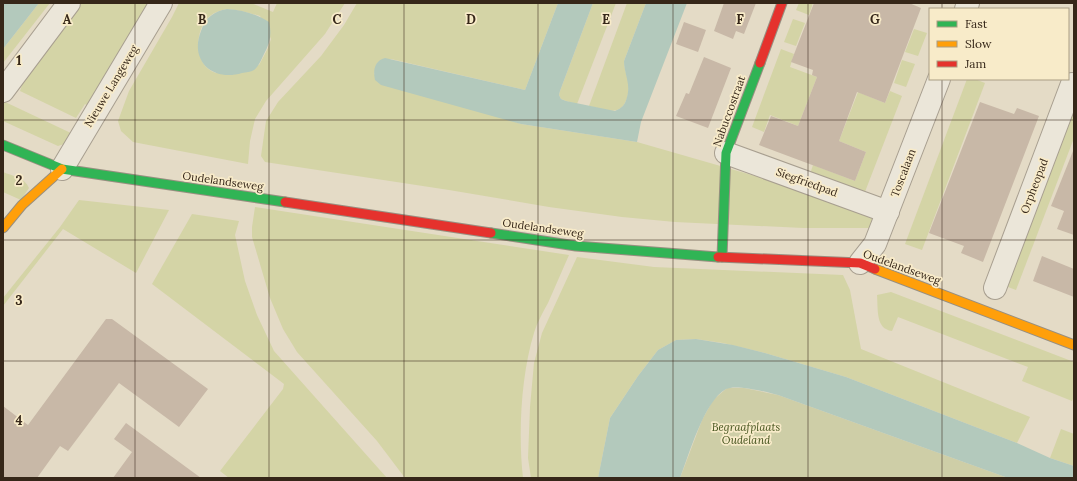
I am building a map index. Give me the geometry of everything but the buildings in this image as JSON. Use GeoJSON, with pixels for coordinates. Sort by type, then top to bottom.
{"type":"FeatureCollection","features":[{"type":"Feature","properties":{"kind":"street"},"geometry":{"type":"LineString","coordinates":[[3,92],[69,3]]}},
{"type":"Feature","properties":{"kind":"street","name":"Nieuwe Langeweg"},"geometry":{"type":"LineString","coordinates":[[62,169],[161,3]]}},
{"type":"Feature","properties":{"kind":"street","name":"Nabuccostraat"},"geometry":{"type":"LineString","coordinates":[[722,257],[726,153],[782,3]]}},
{"type":"Feature","properties":{"kind":"street","name":"Toscalaan"},"geometry":{"type":"LineString","coordinates":[[860,263],[875,244],[939,80]]}},
{"type":"Feature","properties":{"kind":"street","name":"Orpheopad"},"geometry":{"type":"LineString","coordinates":[[995,288],[1069,83]]}},
{"type":"Feature","properties":{"kind":"street","name":"Oudelandseweg"},"geometry":{"type":"LineString","coordinates":[[3,145],[62,169],[576,246],[722,257],[860,263],[1074,344]]}},
{"type":"Feature","properties":{"kind":"street","name":"Siegfriedpad"},"geometry":{"type":"LineString","coordinates":[[726,153],[888,212]]}},
{"type":"Feature","properties":{"kind":"street"},"geometry":{"type":"LineString","coordinates":[[3,228],[22,205],[62,169]]}},
{"type":"Feature","properties":{"kind":"green space"},"geometry":{"type":"Polygon","coordinates":[[[39,3],[50,3],[3,63],[3,49],[39,3]]]}},
{"type":"Feature","properties":{"kind":"green space"},"geometry":{"type":"Polygon","coordinates":[[[78,3],[152,3],[91,108],[85,104],[76,118],[20,91],[22,85],[17,83],[78,3]]]}},
{"type":"Feature","properties":{"kind":"green space"},"geometry":{"type":"Polygon","coordinates":[[[179,3],[251,3],[273,12],[277,3],[345,3],[325,34],[266,101],[255,119],[250,141],[248,164],[133,142],[121,131],[118,121],[129,91],[179,3]],[[227,9],[214,13],[210,16],[201,29],[199,38],[198,47],[203,63],[208,69],[216,73],[259,65],[271,39],[260,16],[227,9]]]}},
{"type":"Feature","properties":{"kind":"green space"},"geometry":{"type":"Polygon","coordinates":[[[357,3],[558,3],[525,90],[391,59],[377,63],[374,74],[521,124],[637,142],[877,211],[871,228],[803,228],[675,222],[622,217],[549,207],[265,162],[261,156],[266,121],[278,102],[321,56],[344,25],[357,3]]]}},
{"type":"Feature","properties":{"kind":"green space"},"geometry":{"type":"Polygon","coordinates":[[[593,3],[616,3],[577,104],[561,99],[559,95],[593,3]]]}},
{"type":"Feature","properties":{"kind":"green space"},"geometry":{"type":"Polygon","coordinates":[[[627,3],[646,3],[624,61],[629,86],[627,98],[621,108],[616,110],[611,111],[589,106],[627,3]]]}},
{"type":"Feature","properties":{"kind":"green space"},"geometry":{"type":"Polygon","coordinates":[[[799,3],[813,3],[809,15],[796,10],[799,3]]]}},
{"type":"Feature","properties":{"kind":"green space"},"geometry":{"type":"Polygon","coordinates":[[[793,19],[805,23],[796,46],[784,42],[793,19]]]}},
{"type":"Feature","properties":{"kind":"green space"},"geometry":{"type":"Polygon","coordinates":[[[914,29],[927,33],[918,56],[905,52],[914,29]]]}},
{"type":"Feature","properties":{"kind":"green space"},"geometry":{"type":"Polygon","coordinates":[[[781,49],[794,54],[790,67],[817,77],[798,126],[770,115],[764,132],[752,127],[781,49]]]}},
{"type":"Feature","properties":{"kind":"green space"},"geometry":{"type":"Polygon","coordinates":[[[902,60],[915,64],[906,87],[894,83],[902,60]]]}},
{"type":"Feature","properties":{"kind":"green space"},"geometry":{"type":"Polygon","coordinates":[[[967,80],[978,80],[985,83],[922,250],[905,244],[967,80]]]}},
{"type":"Feature","properties":{"kind":"green space"},"geometry":{"type":"Polygon","coordinates":[[[890,91],[902,96],[863,197],[809,177],[813,165],[855,181],[866,152],[839,141],[858,92],[885,103],[890,91]]]}},
{"type":"Feature","properties":{"kind":"green space"},"geometry":{"type":"Polygon","coordinates":[[[3,101],[73,134],[67,143],[58,146],[3,121],[3,101]]]}},
{"type":"Feature","properties":{"kind":"green space"},"geometry":{"type":"Polygon","coordinates":[[[1074,104],[1074,138],[1016,290],[1000,284],[1074,104]]]}},
{"type":"Feature","properties":{"kind":"green space"},"geometry":{"type":"Polygon","coordinates":[[[3,172],[25,182],[29,188],[21,200],[3,192],[3,172]]]}},
{"type":"Feature","properties":{"kind":"green space"},"geometry":{"type":"Polygon","coordinates":[[[79,200],[169,210],[136,273],[63,229],[3,306],[3,298],[60,227],[79,200]]]}},
{"type":"Feature","properties":{"kind":"green space"},"geometry":{"type":"Polygon","coordinates":[[[255,207],[569,255],[537,325],[526,367],[523,386],[521,424],[523,478],[405,478],[377,441],[297,352],[283,329],[270,298],[252,237],[255,207]]]}},
{"type":"Feature","properties":{"kind":"green space"},"geometry":{"type":"Polygon","coordinates":[[[192,214],[239,221],[235,235],[245,281],[257,315],[274,351],[387,478],[229,478],[220,471],[283,389],[284,384],[152,284],[192,214]]]}},
{"type":"Feature","properties":{"kind":"green space"},"geometry":{"type":"Polygon","coordinates":[[[577,257],[654,267],[843,275],[850,290],[861,349],[1030,417],[1017,443],[846,377],[765,353],[723,343],[696,339],[676,340],[658,350],[638,376],[610,418],[598,478],[531,478],[528,458],[530,407],[534,363],[542,333],[577,257]]]}},
{"type":"Feature","properties":{"kind":"green space"},"geometry":{"type":"Polygon","coordinates":[[[891,292],[1074,362],[1074,397],[1072,401],[1022,381],[1028,367],[898,317],[892,331],[886,329],[883,327],[879,319],[877,295],[891,292]]]}},
{"type":"Feature","properties":{"kind":"green space","name":"Begraafplaats Oudeland"},"geometry":{"type":"Polygon","coordinates":[[[727,388],[744,388],[778,395],[1008,478],[680,478],[702,420],[713,400],[727,388]]]}},
{"type":"Feature","properties":{"kind":"green space"},"geometry":{"type":"Polygon","coordinates":[[[1061,429],[1074,434],[1074,466],[1050,458],[1061,429]]]}},
{"type":"Feature","properties":{"kind":"shaded area"},"geometry":{"type":"Polygon","coordinates":[[[3,3],[39,3],[3,49],[3,3]]]}},
{"type":"Feature","properties":{"kind":"shaded area"},"geometry":{"type":"Polygon","coordinates":[[[558,3],[593,3],[560,91],[559,95],[561,99],[615,111],[623,106],[627,97],[628,83],[624,61],[646,3],[687,3],[641,122],[637,142],[521,124],[381,85],[375,80],[374,73],[376,64],[381,59],[385,58],[525,90],[558,3]]]}},
{"type":"Feature","properties":{"kind":"shaded area"},"geometry":{"type":"Polygon","coordinates":[[[227,9],[249,13],[269,22],[269,42],[260,63],[253,71],[231,75],[222,74],[213,72],[206,67],[201,60],[198,51],[198,42],[205,22],[214,13],[227,9]]]}},
{"type":"Feature","properties":{"kind":"shaded area"},"geometry":{"type":"Polygon","coordinates":[[[696,339],[733,345],[765,353],[846,377],[1017,443],[1050,458],[1074,466],[1074,478],[1008,478],[778,395],[737,387],[726,389],[718,395],[704,416],[680,478],[598,478],[610,418],[638,376],[658,350],[676,340],[696,339]]]}},
{"type":"Feature","properties":{"kind":"traffic: fast"},"geometry":{"type":"LineString","coordinates":[[722,257],[726,153],[760,63]]}},
{"type":"Feature","properties":{"kind":"traffic: fast"},"geometry":{"type":"LineString","coordinates":[[3,145],[62,169],[285,202]]}},
{"type":"Feature","properties":{"kind":"traffic: fast"},"geometry":{"type":"LineString","coordinates":[[491,233],[576,246],[718,257]]}},
{"type":"Feature","properties":{"kind":"traffic: slow"},"geometry":{"type":"LineString","coordinates":[[3,228],[22,205],[62,169]]}},
{"type":"Feature","properties":{"kind":"traffic: slow"},"geometry":{"type":"LineString","coordinates":[[875,269],[1074,345]]}},
{"type":"Feature","properties":{"kind":"traffic: jam"},"geometry":{"type":"LineString","coordinates":[[760,63],[782,3]]}},
{"type":"Feature","properties":{"kind":"traffic: jam"},"geometry":{"type":"LineString","coordinates":[[285,202],[491,233]]}},
{"type":"Feature","properties":{"kind":"traffic: jam"},"geometry":{"type":"LineString","coordinates":[[718,257],[860,263],[875,269]]}}]}
